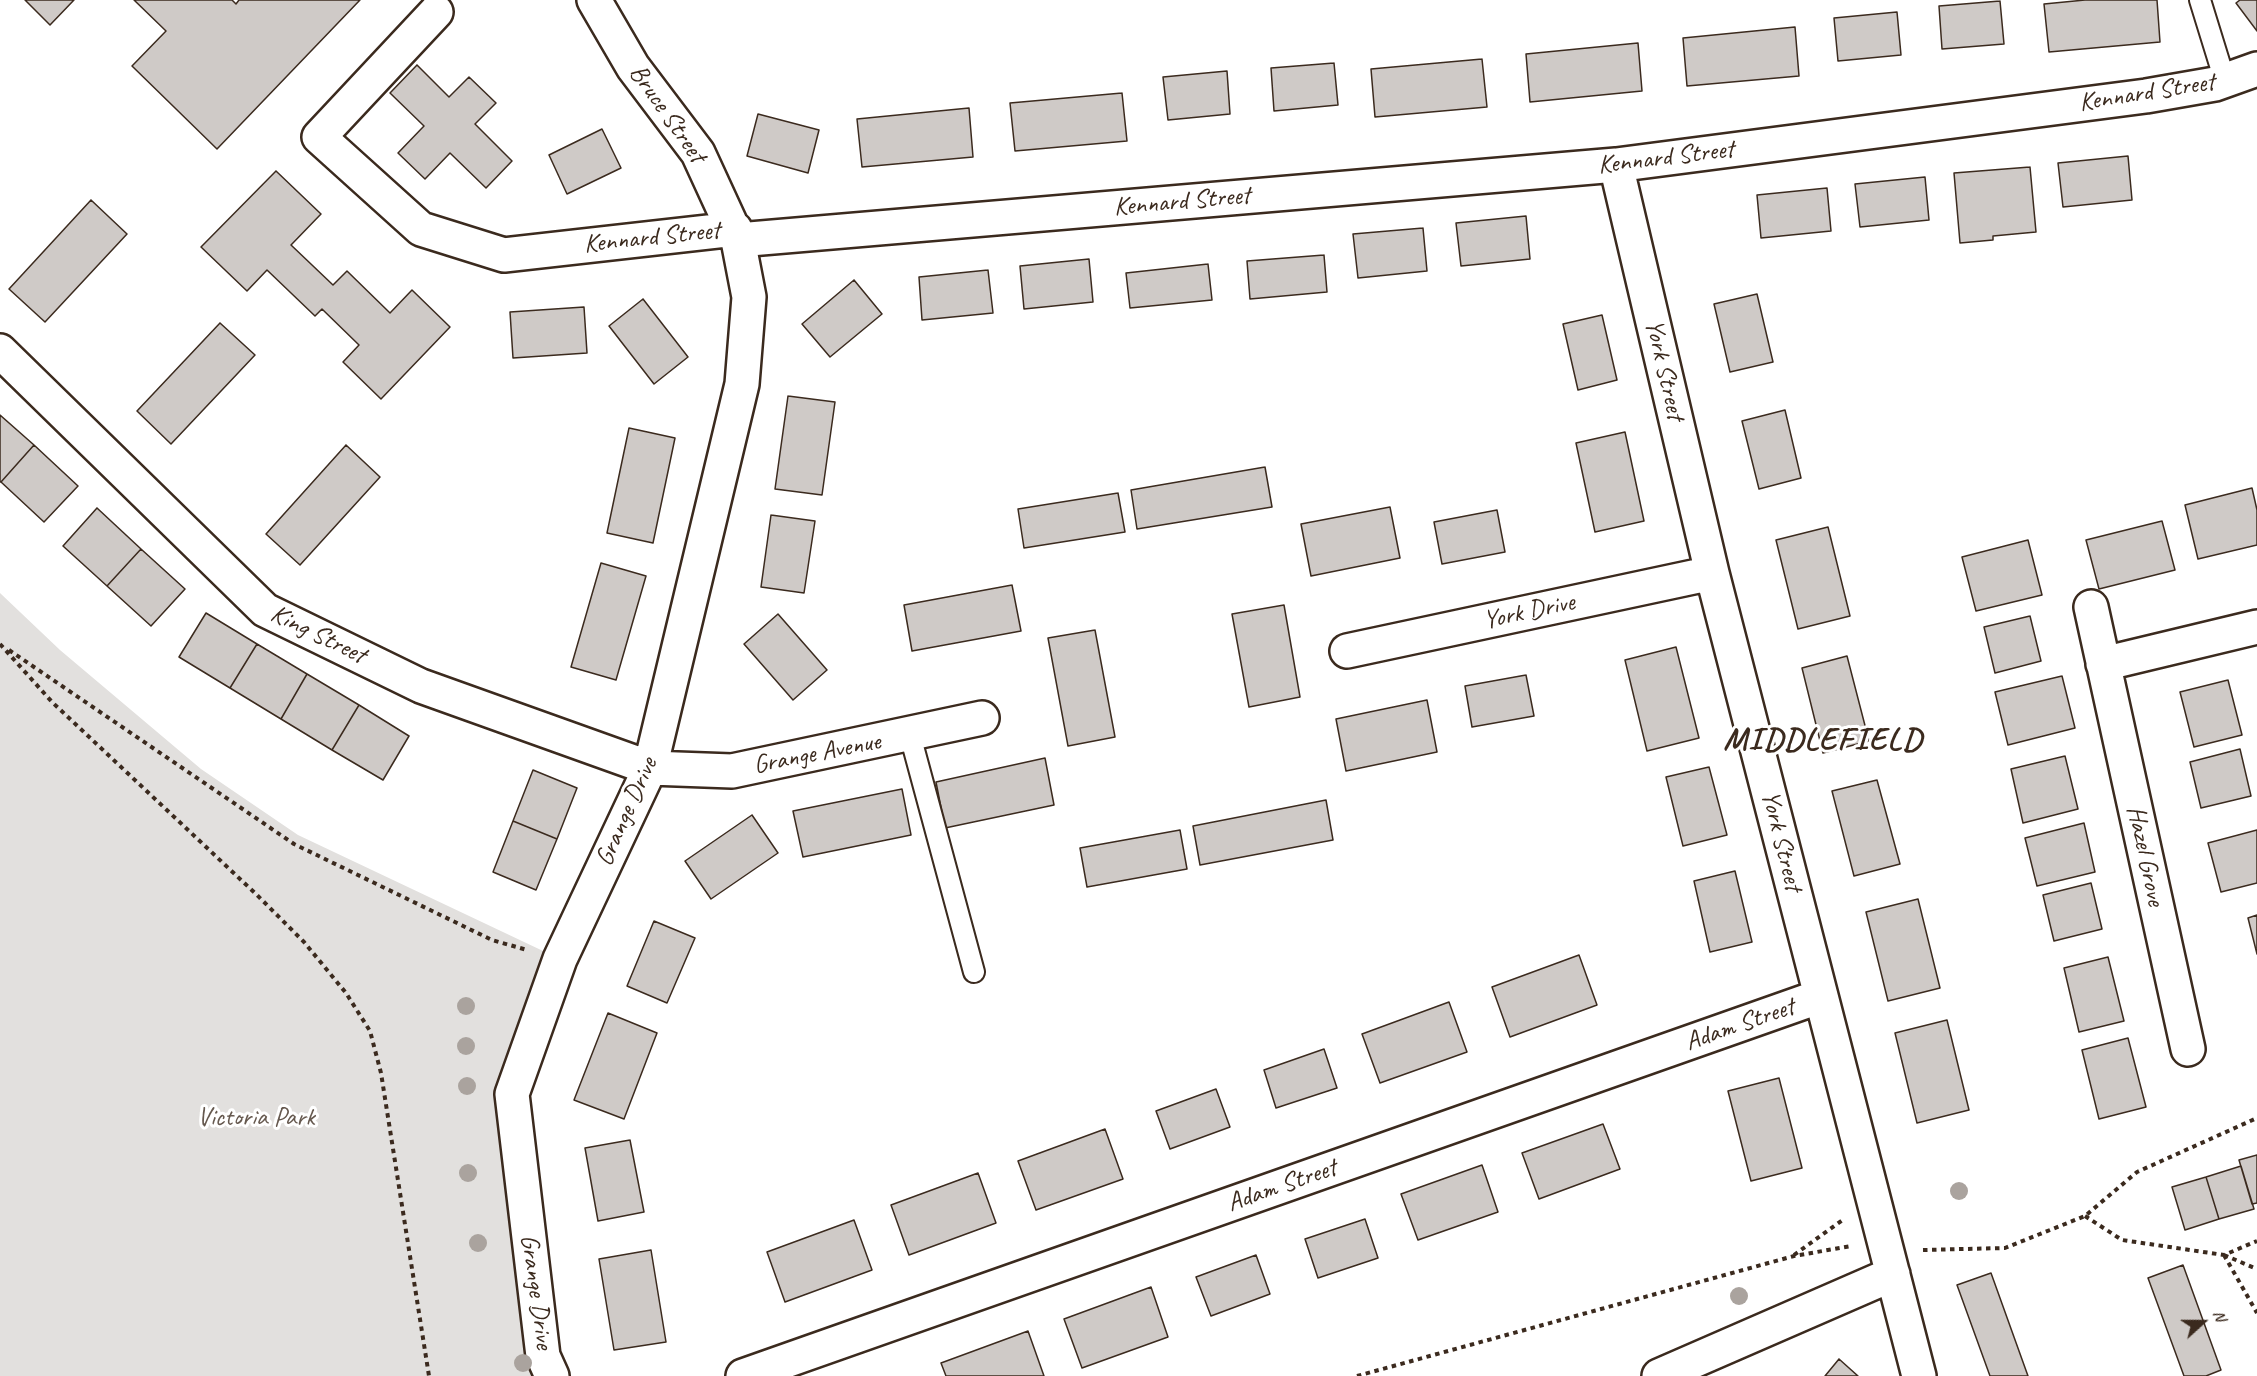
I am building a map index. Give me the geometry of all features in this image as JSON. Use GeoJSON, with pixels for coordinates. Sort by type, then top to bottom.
{"type":"FeatureCollection","features":[{"type":"Feature","properties":{"kind":"street","name":"Bruce Street"},"geometry":{"type":"LineString","coordinates":[[594,0],[633,68],[698,153],[737,234]]}},
{"type":"Feature","properties":{"kind":"street","name":"Kennard Street"},"geometry":{"type":"LineString","coordinates":[[436,12],[319,137],[421,229],[504,255],[737,234],[1616,165],[2134,98],[2225,81],[2257,69]]}},
{"type":"Feature","properties":{"kind":"street","name":"York Street"},"geometry":{"type":"LineString","coordinates":[[1616,165],[1712,573],[1919,1376]]}},
{"type":"Feature","properties":{"kind":"street","name":"Grange Drive"},"geometry":{"type":"LineString","coordinates":[[552,1376],[543,1356],[512,1094],[560,959],[650,768],[742,384],[749,297],[737,234]]}},
{"type":"Feature","properties":{"kind":"street","name":"King Street"},"geometry":{"type":"LineString","coordinates":[[0,351],[265,610],[421,686],[650,768]]}},
{"type":"Feature","properties":{"kind":"street","name":"York Drive"},"geometry":{"type":"LineString","coordinates":[[1347,651],[1712,573]]}},
{"type":"Feature","properties":{"kind":"street","name":"Hazel Grove"},"geometry":{"type":"LineString","coordinates":[[2091,607],[2188,1049]]}},
{"type":"Feature","properties":{"kind":"street"},"geometry":{"type":"LineString","coordinates":[[2103,664],[2257,627]]}},
{"type":"Feature","properties":{"kind":"street","name":"Grange Avenue"},"geometry":{"type":"LineString","coordinates":[[650,768],[732,771],[982,718]]}},
{"type":"Feature","properties":{"kind":"street","name":"Adam Street"},"geometry":{"type":"LineString","coordinates":[[743,1376],[1821,996]]}},
{"type":"Feature","properties":{"kind":"street"},"geometry":{"type":"LineString","coordinates":[[1659,1376],[1893,1274]]}},
{"type":"Feature","properties":{"kind":"lane"},"geometry":{"type":"LineString","coordinates":[[2200,0],[2225,81]]}},
{"type":"Feature","properties":{"kind":"lane"},"geometry":{"type":"LineString","coordinates":[[910,735],[974,972]]}},
{"type":"Feature","properties":{"kind":"path"},"geometry":{"type":"LineString","coordinates":[[1,644],[294,844],[492,940],[560,959]]}},
{"type":"Feature","properties":{"kind":"path"},"geometry":{"type":"LineString","coordinates":[[1,644],[52,702],[304,942],[346,993],[370,1031],[381,1073],[429,1376]]}},
{"type":"Feature","properties":{"kind":"path"},"geometry":{"type":"LineString","coordinates":[[1357,1376],[1794,1256],[1884,1240],[1929,1251],[2005,1248],[2085,1216],[2137,1172],[2257,1118]]}},
{"type":"Feature","properties":{"kind":"path"},"geometry":{"type":"LineString","coordinates":[[1794,1256],[1873,1197]]}},
{"type":"Feature","properties":{"kind":"path"},"geometry":{"type":"LineString","coordinates":[[2085,1216],[2122,1240],[2224,1255],[2257,1269]]}},
{"type":"Feature","properties":{"kind":"path"},"geometry":{"type":"LineString","coordinates":[[2224,1255],[2257,1241]]}},
{"type":"Feature","properties":{"kind":"path"},"geometry":{"type":"LineString","coordinates":[[2224,1255],[2257,1313]]}},
{"type":"Feature","properties":{"kind":"green space","name":"Victoria Park"},"geometry":{"type":"Polygon","coordinates":[[[0,593],[60,650],[201,769],[298,835],[560,959],[512,1094],[552,1376],[0,1376],[0,593]]]}},
{"type":"Feature","properties":{"kind":"building"},"geometry":{"type":"Polygon","coordinates":[[[25,0],[74,0],[50,25],[25,0]]]}},
{"type":"Feature","properties":{"kind":"building"},"geometry":{"type":"Polygon","coordinates":[[[134,0],[232,0],[236,4],[239,0],[360,0],[217,149],[132,66],[166,31],[134,0]]]}},
{"type":"Feature","properties":{"kind":"building"},"geometry":{"type":"Polygon","coordinates":[[[2085,0],[2157,0],[2160,42],[2049,52],[2044,4],[2085,0]]]}},
{"type":"Feature","properties":{"kind":"building"},"geometry":{"type":"Polygon","coordinates":[[[2240,0],[2257,0],[2257,31],[2236,3],[2240,0]]]}},
{"type":"Feature","properties":{"kind":"building"},"geometry":{"type":"Polygon","coordinates":[[[2000,1],[2004,44],[1942,49],[1939,6],[2000,1]]]}},
{"type":"Feature","properties":{"kind":"building"},"geometry":{"type":"Polygon","coordinates":[[[1897,12],[1901,55],[1838,61],[1834,18],[1897,12]]]}},
{"type":"Feature","properties":{"kind":"building"},"geometry":{"type":"Polygon","coordinates":[[[1795,27],[1799,76],[1687,86],[1683,38],[1795,27]]]}},
{"type":"Feature","properties":{"kind":"building"},"geometry":{"type":"Polygon","coordinates":[[[1638,43],[1642,91],[1530,102],[1526,54],[1638,43]]]}},
{"type":"Feature","properties":{"kind":"building"},"geometry":{"type":"Polygon","coordinates":[[[1482,59],[1487,107],[1375,117],[1371,69],[1482,59]]]}},
{"type":"Feature","properties":{"kind":"building"},"geometry":{"type":"Polygon","coordinates":[[[1334,63],[1338,105],[1274,111],[1271,68],[1334,63]]]}},
{"type":"Feature","properties":{"kind":"building"},"geometry":{"type":"Polygon","coordinates":[[[417,65],[449,97],[469,77],[496,103],[475,124],[512,161],[486,188],[450,153],[425,179],[398,153],[424,126],[390,93],[417,65]]]}},
{"type":"Feature","properties":{"kind":"building"},"geometry":{"type":"Polygon","coordinates":[[[1227,71],[1230,114],[1168,120],[1163,77],[1227,71]]]}},
{"type":"Feature","properties":{"kind":"building"},"geometry":{"type":"Polygon","coordinates":[[[1122,93],[1127,141],[1015,151],[1010,103],[1122,93]]]}},
{"type":"Feature","properties":{"kind":"building"},"geometry":{"type":"Polygon","coordinates":[[[969,108],[973,157],[862,167],[857,119],[969,108]]]}},
{"type":"Feature","properties":{"kind":"building"},"geometry":{"type":"Polygon","coordinates":[[[758,114],[819,130],[808,173],[747,156],[758,114]]]}},
{"type":"Feature","properties":{"kind":"building"},"geometry":{"type":"Polygon","coordinates":[[[602,129],[621,168],[567,194],[549,155],[602,129]]]}},
{"type":"Feature","properties":{"kind":"building"},"geometry":{"type":"Polygon","coordinates":[[[2128,156],[2132,200],[2063,207],[2058,163],[2128,156]]]}},
{"type":"Feature","properties":{"kind":"building"},"geometry":{"type":"Polygon","coordinates":[[[2030,167],[2036,232],[1993,236],[1993,240],[1960,243],[1954,173],[2030,167]]]}},
{"type":"Feature","properties":{"kind":"building"},"geometry":{"type":"Polygon","coordinates":[[[276,171],[321,214],[291,245],[333,285],[347,271],[390,313],[412,290],[450,327],[381,399],[343,362],[359,345],[322,309],[315,316],[267,270],[247,291],[201,247],[276,171]]]}},
{"type":"Feature","properties":{"kind":"building"},"geometry":{"type":"Polygon","coordinates":[[[1925,177],[1929,220],[1860,227],[1855,184],[1925,177]]]}},
{"type":"Feature","properties":{"kind":"building"},"geometry":{"type":"Polygon","coordinates":[[[1827,188],[1831,231],[1761,238],[1757,195],[1827,188]]]}},
{"type":"Feature","properties":{"kind":"building"},"geometry":{"type":"Polygon","coordinates":[[[91,200],[127,234],[45,322],[9,289],[91,200]]]}},
{"type":"Feature","properties":{"kind":"building"},"geometry":{"type":"Polygon","coordinates":[[[1526,216],[1530,259],[1461,266],[1456,223],[1526,216]]]}},
{"type":"Feature","properties":{"kind":"building"},"geometry":{"type":"Polygon","coordinates":[[[1423,228],[1427,271],[1358,278],[1353,234],[1423,228]]]}},
{"type":"Feature","properties":{"kind":"building"},"geometry":{"type":"Polygon","coordinates":[[[1324,255],[1327,292],[1250,299],[1247,261],[1324,255]]]}},
{"type":"Feature","properties":{"kind":"building"},"geometry":{"type":"Polygon","coordinates":[[[1089,259],[1093,302],[1024,309],[1020,266],[1089,259]]]}},
{"type":"Feature","properties":{"kind":"building"},"geometry":{"type":"Polygon","coordinates":[[[1208,264],[1212,300],[1130,308],[1126,273],[1208,264]]]}},
{"type":"Feature","properties":{"kind":"building"},"geometry":{"type":"Polygon","coordinates":[[[988,270],[993,313],[922,320],[919,277],[988,270]]]}},
{"type":"Feature","properties":{"kind":"building"},"geometry":{"type":"Polygon","coordinates":[[[854,280],[882,314],[830,357],[802,324],[854,280]]]}},
{"type":"Feature","properties":{"kind":"building"},"geometry":{"type":"Polygon","coordinates":[[[1757,294],[1773,362],[1730,372],[1714,304],[1757,294]]]}},
{"type":"Feature","properties":{"kind":"building"},"geometry":{"type":"Polygon","coordinates":[[[643,299],[688,357],[654,384],[609,326],[643,299]]]}},
{"type":"Feature","properties":{"kind":"building"},"geometry":{"type":"Polygon","coordinates":[[[584,307],[587,353],[513,358],[510,312],[584,307]]]}},
{"type":"Feature","properties":{"kind":"building"},"geometry":{"type":"Polygon","coordinates":[[[1602,315],[1617,380],[1578,390],[1563,324],[1602,315]]]}},
{"type":"Feature","properties":{"kind":"building"},"geometry":{"type":"Polygon","coordinates":[[[220,323],[255,355],[171,444],[137,411],[220,323]]]}},
{"type":"Feature","properties":{"kind":"building"},"geometry":{"type":"Polygon","coordinates":[[[788,396],[835,402],[822,495],[775,489],[788,396]]]}},
{"type":"Feature","properties":{"kind":"building"},"geometry":{"type":"Polygon","coordinates":[[[1785,410],[1801,478],[1759,489],[1742,421],[1785,410]]]}},
{"type":"Feature","properties":{"kind":"building"},"geometry":{"type":"Polygon","coordinates":[[[0,415],[34,445],[1,482],[0,482],[0,415]]]}},
{"type":"Feature","properties":{"kind":"building"},"geometry":{"type":"Polygon","coordinates":[[[629,428],[675,438],[653,543],[607,533],[629,428]]]}},
{"type":"Feature","properties":{"kind":"building"},"geometry":{"type":"Polygon","coordinates":[[[1625,432],[1644,521],[1595,532],[1576,443],[1625,432]]]}},
{"type":"Feature","properties":{"kind":"building"},"geometry":{"type":"Polygon","coordinates":[[[34,445],[78,486],[44,522],[1,482],[34,445]]]}},
{"type":"Feature","properties":{"kind":"building"},"geometry":{"type":"Polygon","coordinates":[[[346,445],[380,477],[300,565],[266,534],[346,445]]]}},
{"type":"Feature","properties":{"kind":"building"},"geometry":{"type":"Polygon","coordinates":[[[1265,467],[1272,507],[1137,529],[1131,490],[1265,467]]]}},
{"type":"Feature","properties":{"kind":"building"},"geometry":{"type":"Polygon","coordinates":[[[2252,488],[2257,510],[2257,545],[2198,559],[2185,505],[2252,488]]]}},
{"type":"Feature","properties":{"kind":"building"},"geometry":{"type":"Polygon","coordinates":[[[1118,493],[1125,532],[1024,548],[1018,509],[1118,493]]]}},
{"type":"Feature","properties":{"kind":"building"},"geometry":{"type":"Polygon","coordinates":[[[1390,507],[1400,558],[1311,576],[1301,524],[1390,507]]]}},
{"type":"Feature","properties":{"kind":"building"},"geometry":{"type":"Polygon","coordinates":[[[97,508],[141,549],[107,586],[63,546],[97,508]]]}},
{"type":"Feature","properties":{"kind":"building"},"geometry":{"type":"Polygon","coordinates":[[[1497,510],[1505,552],[1442,564],[1434,522],[1497,510]]]}},
{"type":"Feature","properties":{"kind":"building"},"geometry":{"type":"Polygon","coordinates":[[[771,515],[815,521],[804,593],[761,587],[771,515]]]}},
{"type":"Feature","properties":{"kind":"building"},"geometry":{"type":"Polygon","coordinates":[[[2162,521],[2175,570],[2099,589],[2086,540],[2162,521]]]}},
{"type":"Feature","properties":{"kind":"building"},"geometry":{"type":"Polygon","coordinates":[[[1828,527],[1850,616],[1798,629],[1776,540],[1828,527]]]}},
{"type":"Feature","properties":{"kind":"building"},"geometry":{"type":"Polygon","coordinates":[[[2028,540],[2042,595],[1976,611],[1962,557],[2028,540]]]}},
{"type":"Feature","properties":{"kind":"building"},"geometry":{"type":"Polygon","coordinates":[[[141,549],[185,589],[151,626],[107,586],[141,549]]]}},
{"type":"Feature","properties":{"kind":"building"},"geometry":{"type":"Polygon","coordinates":[[[601,563],[646,576],[616,680],[571,667],[601,563]]]}},
{"type":"Feature","properties":{"kind":"building"},"geometry":{"type":"Polygon","coordinates":[[[1012,585],[1021,631],[912,651],[904,605],[1012,585]]]}},
{"type":"Feature","properties":{"kind":"building"},"geometry":{"type":"Polygon","coordinates":[[[1284,605],[1300,697],[1249,707],[1232,614],[1284,605]]]}},
{"type":"Feature","properties":{"kind":"building"},"geometry":{"type":"Polygon","coordinates":[[[206,613],[257,644],[230,688],[179,657],[206,613]]]}},
{"type":"Feature","properties":{"kind":"building"},"geometry":{"type":"Polygon","coordinates":[[[778,614],[827,670],[793,700],[744,644],[778,614]]]}},
{"type":"Feature","properties":{"kind":"building"},"geometry":{"type":"Polygon","coordinates":[[[2030,616],[2041,661],[1995,673],[1984,627],[2030,616]]]}},
{"type":"Feature","properties":{"kind":"building"},"geometry":{"type":"Polygon","coordinates":[[[1095,630],[1115,737],[1068,746],[1048,638],[1095,630]]]}},
{"type":"Feature","properties":{"kind":"building"},"geometry":{"type":"Polygon","coordinates":[[[257,644],[307,674],[281,719],[230,688],[257,644]]]}},
{"type":"Feature","properties":{"kind":"building"},"geometry":{"type":"Polygon","coordinates":[[[1676,647],[1699,738],[1647,751],[1625,660],[1676,647]]]}},
{"type":"Feature","properties":{"kind":"building"},"geometry":{"type":"Polygon","coordinates":[[[1847,656],[1869,741],[1823,753],[1802,668],[1847,656]]]}},
{"type":"Feature","properties":{"kind":"building"},"geometry":{"type":"Polygon","coordinates":[[[307,674],[359,705],[332,750],[281,719],[307,674]]]}},
{"type":"Feature","properties":{"kind":"building"},"geometry":{"type":"Polygon","coordinates":[[[1526,675],[1534,716],[1472,727],[1465,686],[1526,675]]]}},
{"type":"Feature","properties":{"kind":"building"},"geometry":{"type":"Polygon","coordinates":[[[2062,676],[2075,728],[2008,745],[1995,692],[2062,676]]]}},
{"type":"Feature","properties":{"kind":"building"},"geometry":{"type":"Polygon","coordinates":[[[2228,680],[2242,735],[2194,747],[2180,692],[2228,680]]]}},
{"type":"Feature","properties":{"kind":"building"},"geometry":{"type":"Polygon","coordinates":[[[1427,700],[1437,752],[1346,771],[1336,719],[1427,700]]]}},
{"type":"Feature","properties":{"kind":"building"},"geometry":{"type":"Polygon","coordinates":[[[359,705],[409,736],[383,780],[332,750],[359,705]]]}},
{"type":"Feature","properties":{"kind":"building"},"geometry":{"type":"Polygon","coordinates":[[[2240,749],[2251,796],[2201,808],[2190,762],[2240,749]]]}},
{"type":"Feature","properties":{"kind":"building"},"geometry":{"type":"Polygon","coordinates":[[[2065,756],[2078,809],[2023,823],[2011,769],[2065,756]]]}},
{"type":"Feature","properties":{"kind":"building"},"geometry":{"type":"Polygon","coordinates":[[[1045,758],[1054,805],[945,828],[936,782],[1045,758]]]}},
{"type":"Feature","properties":{"kind":"building"},"geometry":{"type":"Polygon","coordinates":[[[1709,767],[1727,835],[1683,846],[1666,777],[1709,767]]]}},
{"type":"Feature","properties":{"kind":"building"},"geometry":{"type":"Polygon","coordinates":[[[533,770],[577,788],[557,839],[513,821],[533,770]]]}},
{"type":"Feature","properties":{"kind":"building"},"geometry":{"type":"Polygon","coordinates":[[[1877,780],[1900,864],[1854,876],[1832,791],[1877,780]]]}},
{"type":"Feature","properties":{"kind":"building"},"geometry":{"type":"Polygon","coordinates":[[[902,789],[911,835],[803,857],[793,811],[902,789]]]}},
{"type":"Feature","properties":{"kind":"building"},"geometry":{"type":"Polygon","coordinates":[[[1326,800],[1333,840],[1200,865],[1193,826],[1326,800]]]}},
{"type":"Feature","properties":{"kind":"building"},"geometry":{"type":"Polygon","coordinates":[[[752,815],[778,853],[711,899],[685,861],[752,815]]]}},
{"type":"Feature","properties":{"kind":"building"},"geometry":{"type":"Polygon","coordinates":[[[513,821],[557,839],[536,890],[493,872],[513,821]]]}},
{"type":"Feature","properties":{"kind":"building"},"geometry":{"type":"Polygon","coordinates":[[[2084,823],[2095,872],[2037,886],[2025,838],[2084,823]]]}},
{"type":"Feature","properties":{"kind":"building"},"geometry":{"type":"Polygon","coordinates":[[[1180,830],[1187,869],[1087,887],[1080,848],[1180,830]]]}},
{"type":"Feature","properties":{"kind":"building"},"geometry":{"type":"Polygon","coordinates":[[[2257,830],[2257,883],[2221,892],[2208,843],[2257,830]]]}},
{"type":"Feature","properties":{"kind":"building"},"geometry":{"type":"Polygon","coordinates":[[[1735,871],[1752,942],[1710,952],[1694,881],[1735,871]]]}},
{"type":"Feature","properties":{"kind":"building"},"geometry":{"type":"Polygon","coordinates":[[[2091,883],[2102,929],[2054,941],[2043,895],[2091,883]]]}},
{"type":"Feature","properties":{"kind":"building"},"geometry":{"type":"Polygon","coordinates":[[[1918,899],[1940,988],[1888,1001],[1866,912],[1918,899]]]}},
{"type":"Feature","properties":{"kind":"building"},"geometry":{"type":"Polygon","coordinates":[[[2257,915],[2257,954],[2248,918],[2257,915]]]}},
{"type":"Feature","properties":{"kind":"building"},"geometry":{"type":"Polygon","coordinates":[[[654,921],[695,938],[667,1003],[627,986],[654,921]]]}},
{"type":"Feature","properties":{"kind":"building"},"geometry":{"type":"Polygon","coordinates":[[[1579,955],[1597,1005],[1510,1037],[1492,987],[1579,955]]]}},
{"type":"Feature","properties":{"kind":"building"},"geometry":{"type":"Polygon","coordinates":[[[2108,957],[2124,1021],[2079,1032],[2064,968],[2108,957]]]}},
{"type":"Feature","properties":{"kind":"building"},"geometry":{"type":"Polygon","coordinates":[[[1449,1002],[1467,1052],[1380,1083],[1362,1034],[1449,1002]]]}},
{"type":"Feature","properties":{"kind":"building"},"geometry":{"type":"Polygon","coordinates":[[[608,1013],[657,1033],[624,1119],[574,1100],[608,1013]]]}},
{"type":"Feature","properties":{"kind":"building"},"geometry":{"type":"Polygon","coordinates":[[[1947,1020],[1969,1110],[1917,1123],[1895,1033],[1947,1020]]]}},
{"type":"Feature","properties":{"kind":"building"},"geometry":{"type":"Polygon","coordinates":[[[2128,1038],[2146,1107],[2099,1119],[2082,1050],[2128,1038]]]}},
{"type":"Feature","properties":{"kind":"building"},"geometry":{"type":"Polygon","coordinates":[[[1324,1049],[1337,1088],[1276,1108],[1264,1070],[1324,1049]]]}},
{"type":"Feature","properties":{"kind":"building"},"geometry":{"type":"Polygon","coordinates":[[[1779,1078],[1802,1168],[1751,1181],[1728,1091],[1779,1078]]]}},
{"type":"Feature","properties":{"kind":"building"},"geometry":{"type":"Polygon","coordinates":[[[1216,1089],[1230,1127],[1170,1149],[1156,1111],[1216,1089]]]}},
{"type":"Feature","properties":{"kind":"building"},"geometry":{"type":"Polygon","coordinates":[[[1603,1124],[1620,1169],[1539,1199],[1522,1153],[1603,1124]]]}},
{"type":"Feature","properties":{"kind":"building"},"geometry":{"type":"Polygon","coordinates":[[[1105,1129],[1123,1179],[1036,1210],[1018,1161],[1105,1129]]]}},
{"type":"Feature","properties":{"kind":"building"},"geometry":{"type":"Polygon","coordinates":[[[630,1140],[644,1212],[598,1221],[585,1148],[630,1140]]]}},
{"type":"Feature","properties":{"kind":"building"},"geometry":{"type":"Polygon","coordinates":[[[2257,1155],[2257,1203],[2252,1204],[2239,1160],[2257,1155]]]}},
{"type":"Feature","properties":{"kind":"building"},"geometry":{"type":"Polygon","coordinates":[[[1482,1165],[1498,1212],[1418,1240],[1401,1194],[1482,1165]]]}},
{"type":"Feature","properties":{"kind":"building"},"geometry":{"type":"Polygon","coordinates":[[[2241,1166],[2254,1209],[2219,1219],[2206,1177],[2241,1166]]]}},
{"type":"Feature","properties":{"kind":"building"},"geometry":{"type":"Polygon","coordinates":[[[978,1173],[996,1223],[909,1255],[891,1205],[978,1173]]]}},
{"type":"Feature","properties":{"kind":"building"},"geometry":{"type":"Polygon","coordinates":[[[2206,1177],[2219,1219],[2185,1230],[2172,1187],[2206,1177]]]}},
{"type":"Feature","properties":{"kind":"building"},"geometry":{"type":"Polygon","coordinates":[[[1365,1219],[1378,1258],[1318,1278],[1305,1239],[1365,1219]]]}},
{"type":"Feature","properties":{"kind":"building"},"geometry":{"type":"Polygon","coordinates":[[[854,1220],[872,1270],[785,1302],[767,1252],[854,1220]]]}},
{"type":"Feature","properties":{"kind":"building"},"geometry":{"type":"Polygon","coordinates":[[[651,1250],[666,1342],[614,1350],[599,1259],[651,1250]]]}},
{"type":"Feature","properties":{"kind":"building"},"geometry":{"type":"Polygon","coordinates":[[[1256,1255],[1270,1294],[1211,1316],[1196,1277],[1256,1255]]]}},
{"type":"Feature","properties":{"kind":"building"},"geometry":{"type":"Polygon","coordinates":[[[2183,1265],[2221,1370],[2206,1376],[2184,1376],[2148,1278],[2183,1265]]]}},
{"type":"Feature","properties":{"kind":"building"},"geometry":{"type":"Polygon","coordinates":[[[1991,1273],[2028,1376],[1990,1376],[1957,1285],[1991,1273]]]}},
{"type":"Feature","properties":{"kind":"building"},"geometry":{"type":"Polygon","coordinates":[[[1151,1287],[1168,1337],[1082,1368],[1064,1319],[1151,1287]]]}},
{"type":"Feature","properties":{"kind":"building"},"geometry":{"type":"Polygon","coordinates":[[[1028,1331],[1044,1376],[946,1376],[941,1363],[1028,1331]]]}},
{"type":"Feature","properties":{"kind":"building"},"geometry":{"type":"Polygon","coordinates":[[[1839,1359],[1858,1376],[1825,1376],[1839,1359]]]}},
{"type":"Feature","properties":{"kind":"district","name":"MIDDLEFIELD"},"geometry":{"type":"Point","coordinates":[1823,741]}}]}
